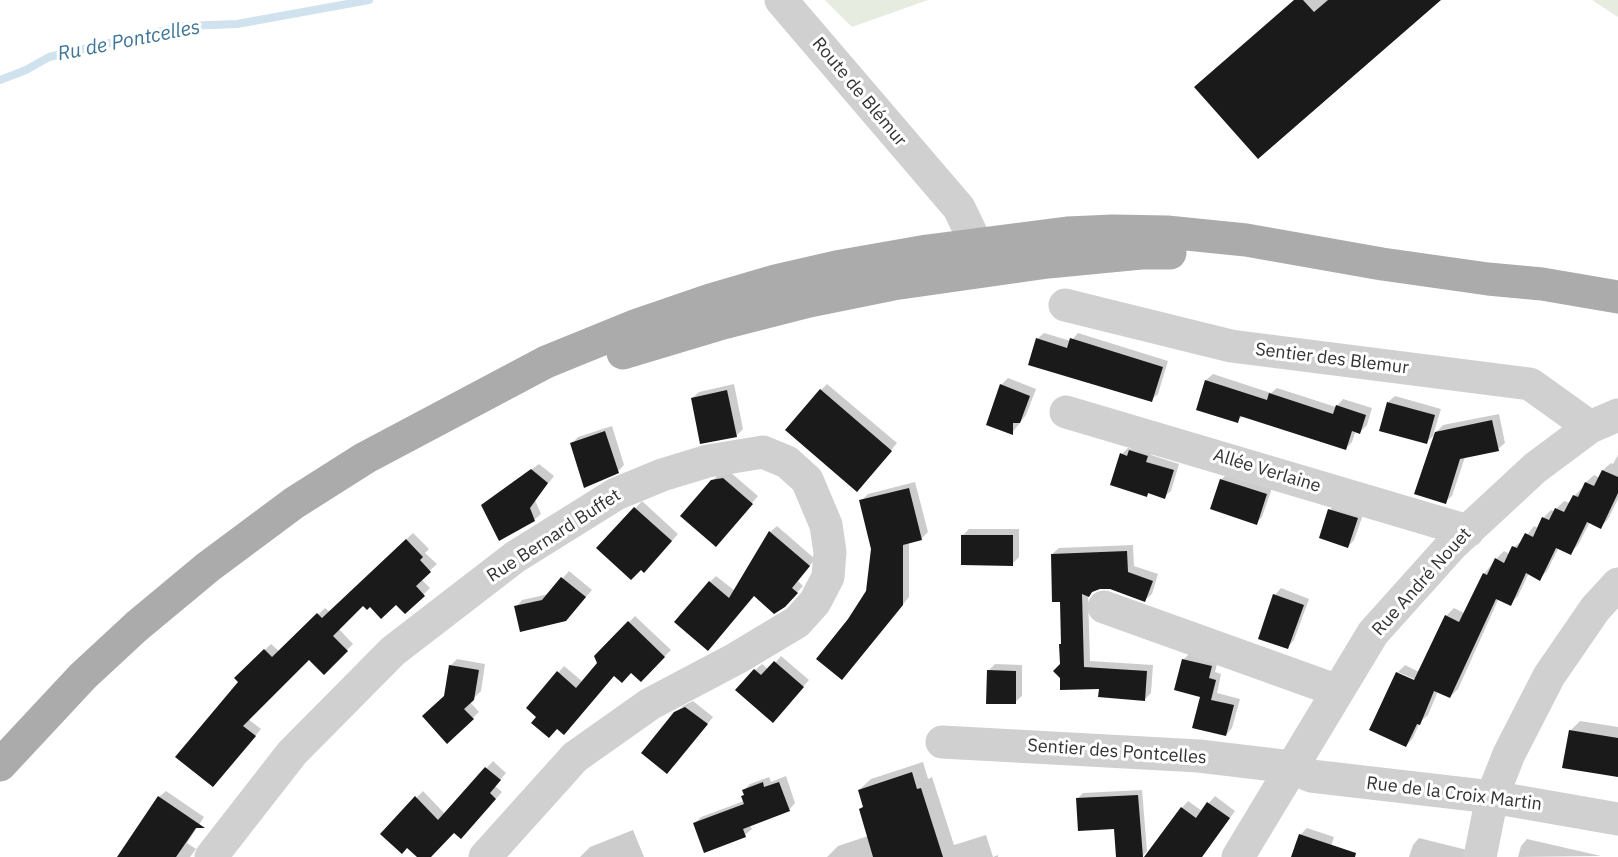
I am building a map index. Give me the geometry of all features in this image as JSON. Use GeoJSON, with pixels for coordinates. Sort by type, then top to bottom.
{"type":"FeatureCollection","features":[{"type":"Feature","properties":{"kind":"main road"},"geometry":{"type":"LineString","coordinates":[[0,765],[83,676],[137,626],[208,567],[294,503],[365,458],[546,362],[637,325],[775,281],[836,267],[964,259],[1067,233],[1167,232],[1246,240],[1382,264],[1542,284],[1618,297]]}},
{"type":"Feature","properties":{"kind":"main road"},"geometry":{"type":"LineString","coordinates":[[1542,284],[1618,284]]}},
{"type":"Feature","properties":{"kind":"street","name":"Route de Blémur"},"geometry":{"type":"LineString","coordinates":[[781,0],[959,208],[968,224],[964,259]]}},
{"type":"Feature","properties":{"kind":"street","name":"Sentier des Blemur"},"geometry":{"type":"LineString","coordinates":[[1065,305],[1231,346],[1530,384],[1604,421]]}},
{"type":"Feature","properties":{"kind":"street","name":"Allée Verlaine"},"geometry":{"type":"LineString","coordinates":[[1066,412],[1468,531]]}},
{"type":"Feature","properties":{"kind":"street","name":"Rue André Nouet"},"geometry":{"type":"LineString","coordinates":[[1238,857],[1373,633],[1452,545],[1535,468],[1604,421]]}},
{"type":"Feature","properties":{"kind":"street","name":"Rue Bernard Buffet"},"geometry":{"type":"LineString","coordinates":[[211,857],[292,753],[393,651],[515,557],[615,494],[662,475],[708,461],[763,452],[787,462],[807,480],[826,525],[830,552],[828,577],[816,602],[797,622],[737,658],[650,704],[575,757],[485,857]]}},
{"type":"Feature","properties":{"kind":"street"},"geometry":{"type":"LineString","coordinates":[[1480,857],[1492,797],[1509,754],[1549,676],[1594,609],[1618,584]]}},
{"type":"Feature","properties":{"kind":"street"},"geometry":{"type":"LineString","coordinates":[[1104,607],[1338,691]]}},
{"type":"Feature","properties":{"kind":"street","name":"Sentier des Pontcelles"},"geometry":{"type":"LineString","coordinates":[[942,741],[1199,756],[1291,767]]}},
{"type":"Feature","properties":{"kind":"street","name":"Rue de la Croix Martin"},"geometry":{"type":"LineString","coordinates":[[1291,767],[1311,776],[1492,797],[1618,819]]}},
{"type":"Feature","properties":{"kind":"shaded area"},"geometry":{"type":"Polygon","coordinates":[[[825,0],[928,0],[852,27],[825,0]]]}},
{"type":"Feature","properties":{"kind":"shaded area"},"geometry":{"type":"Polygon","coordinates":[[[1592,0],[1618,0],[1618,17],[1592,0]]]}},
{"type":"Feature","properties":{"kind":"building"},"geometry":{"type":"Polygon","coordinates":[[[1294,0],[1303,0],[1314,12],[1328,0],[1441,0],[1258,159],[1194,87],[1294,0]]]}},
{"type":"Feature","properties":{"kind":"building"},"geometry":{"type":"Polygon","coordinates":[[[1036,338],[1067,348],[1070,338],[1163,367],[1152,402],[1028,365],[1036,338]]]}},
{"type":"Feature","properties":{"kind":"building"},"geometry":{"type":"Polygon","coordinates":[[[1205,380],[1267,400],[1269,393],[1333,414],[1336,405],[1366,415],[1360,434],[1352,431],[1346,450],[1240,416],[1238,423],[1196,410],[1205,380]]]}},
{"type":"Feature","properties":{"kind":"building"},"geometry":{"type":"Polygon","coordinates":[[[1000,384],[1030,396],[1020,423],[1013,423],[1013,435],[986,425],[1000,384]]]}},
{"type":"Feature","properties":{"kind":"building"},"geometry":{"type":"Polygon","coordinates":[[[820,389],[892,451],[857,492],[785,430],[820,389]]]}},
{"type":"Feature","properties":{"kind":"building"},"geometry":{"type":"Polygon","coordinates":[[[727,390],[737,437],[700,444],[691,398],[727,390]]]}},
{"type":"Feature","properties":{"kind":"building"},"geometry":{"type":"Polygon","coordinates":[[[1387,402],[1435,415],[1427,444],[1379,431],[1387,402]]]}},
{"type":"Feature","properties":{"kind":"building"},"geometry":{"type":"Polygon","coordinates":[[[1492,420],[1499,451],[1460,459],[1446,504],[1414,494],[1435,432],[1492,420]]]}},
{"type":"Feature","properties":{"kind":"building"},"geometry":{"type":"Polygon","coordinates":[[[605,431],[619,473],[584,488],[570,443],[605,431]]]}},
{"type":"Feature","properties":{"kind":"building"},"geometry":{"type":"Polygon","coordinates":[[[1129,450],[1148,456],[1146,462],[1174,470],[1165,499],[1148,493],[1147,497],[1110,485],[1120,453],[1127,456],[1129,450]]]}},
{"type":"Feature","properties":{"kind":"building"},"geometry":{"type":"Polygon","coordinates":[[[531,469],[548,483],[530,508],[535,521],[499,541],[481,505],[531,469]]]}},
{"type":"Feature","properties":{"kind":"building"},"geometry":{"type":"Polygon","coordinates":[[[1602,470],[1618,477],[1618,493],[1601,529],[1587,522],[1571,555],[1556,548],[1540,581],[1526,573],[1511,606],[1496,599],[1450,698],[1434,691],[1420,725],[1417,724],[1406,747],[1369,730],[1396,672],[1414,680],[1445,615],[1459,622],[1483,573],[1487,575],[1495,558],[1504,563],[1512,546],[1517,548],[1525,533],[1533,537],[1542,517],[1549,520],[1555,508],[1564,512],[1573,495],[1578,497],[1585,482],[1594,486],[1602,470]]]}},
{"type":"Feature","properties":{"kind":"building"},"geometry":{"type":"Polygon","coordinates":[[[723,478],[753,504],[716,547],[680,516],[711,480],[723,478]]]}},
{"type":"Feature","properties":{"kind":"building"},"geometry":{"type":"Polygon","coordinates":[[[1220,479],[1267,494],[1257,525],[1210,509],[1220,479]]]}},
{"type":"Feature","properties":{"kind":"building"},"geometry":{"type":"Polygon","coordinates":[[[909,488],[922,540],[903,545],[903,605],[842,680],[816,659],[848,619],[866,591],[871,549],[859,500],[909,488]]]}},
{"type":"Feature","properties":{"kind":"building"},"geometry":{"type":"Polygon","coordinates":[[[634,507],[672,541],[644,573],[641,570],[631,580],[596,548],[634,507]]]}},
{"type":"Feature","properties":{"kind":"building"},"geometry":{"type":"Polygon","coordinates":[[[1328,509],[1358,518],[1348,548],[1319,538],[1328,509]]]}},
{"type":"Feature","properties":{"kind":"building"},"geometry":{"type":"Polygon","coordinates":[[[769,531],[810,566],[792,588],[798,593],[785,607],[774,614],[754,596],[708,651],[674,622],[709,581],[729,598],[769,531]]]}},
{"type":"Feature","properties":{"kind":"building"},"geometry":{"type":"Polygon","coordinates":[[[961,535],[1013,535],[1013,566],[961,565],[961,535]]]}},
{"type":"Feature","properties":{"kind":"building"},"geometry":{"type":"Polygon","coordinates":[[[406,539],[423,557],[420,560],[431,572],[416,586],[425,596],[405,614],[396,605],[381,619],[370,607],[367,610],[363,606],[333,636],[348,651],[324,675],[309,660],[243,726],[256,736],[213,787],[175,757],[238,682],[234,678],[264,649],[272,657],[317,613],[322,618],[406,539]]]}},
{"type":"Feature","properties":{"kind":"building"},"geometry":{"type":"Polygon","coordinates":[[[1127,551],[1128,572],[1153,581],[1145,602],[1110,589],[1092,592],[1089,597],[1082,594],[1084,667],[1147,671],[1145,701],[1098,697],[1099,689],[1060,690],[1060,678],[1053,671],[1060,664],[1060,602],[1052,602],[1051,554],[1127,551]]]}},
{"type":"Feature","properties":{"kind":"building"},"geometry":{"type":"Polygon","coordinates":[[[561,577],[586,597],[566,621],[520,632],[514,606],[542,600],[561,577]]]}},
{"type":"Feature","properties":{"kind":"building"},"geometry":{"type":"Polygon","coordinates":[[[1273,594],[1304,605],[1288,649],[1258,639],[1273,594]]]}},
{"type":"Feature","properties":{"kind":"building"},"geometry":{"type":"Polygon","coordinates":[[[628,621],[665,657],[641,682],[631,673],[622,683],[614,676],[564,735],[557,729],[549,738],[531,723],[536,717],[526,708],[557,671],[576,688],[597,663],[594,656],[628,621]]]}},
{"type":"Feature","properties":{"kind":"building"},"geometry":{"type":"Polygon","coordinates":[[[1182,659],[1212,666],[1209,678],[1216,680],[1211,700],[1234,705],[1226,736],[1192,728],[1200,697],[1174,690],[1182,659]]]}},
{"type":"Feature","properties":{"kind":"building"},"geometry":{"type":"Polygon","coordinates":[[[774,661],[804,687],[773,723],[735,690],[754,669],[761,675],[774,661]]]}},
{"type":"Feature","properties":{"kind":"building"},"geometry":{"type":"Polygon","coordinates":[[[449,665],[479,670],[474,700],[464,709],[474,719],[447,744],[422,716],[444,696],[449,665]]]}},
{"type":"Feature","properties":{"kind":"building"},"geometry":{"type":"Polygon","coordinates":[[[987,670],[1016,671],[1016,704],[986,704],[987,670]]]}},
{"type":"Feature","properties":{"kind":"building"},"geometry":{"type":"Polygon","coordinates":[[[685,707],[708,724],[667,774],[641,753],[674,712],[685,707]]]}},
{"type":"Feature","properties":{"kind":"building"},"geometry":{"type":"Polygon","coordinates":[[[1569,730],[1618,738],[1618,777],[1562,768],[1569,730]]]}},
{"type":"Feature","properties":{"kind":"building"},"geometry":{"type":"Polygon","coordinates":[[[485,767],[501,780],[490,793],[496,799],[461,839],[454,833],[431,857],[417,857],[407,848],[402,854],[380,834],[415,796],[438,820],[485,767]]]}},
{"type":"Feature","properties":{"kind":"building"},"geometry":{"type":"Polygon","coordinates":[[[912,772],[917,789],[921,788],[943,857],[873,857],[859,809],[863,807],[858,790],[912,772]]]}},
{"type":"Feature","properties":{"kind":"building"},"geometry":{"type":"Polygon","coordinates":[[[763,782],[764,787],[779,782],[790,811],[743,829],[746,837],[704,853],[693,823],[744,804],[741,796],[744,795],[742,790],[763,782]]]}},
{"type":"Feature","properties":{"kind":"building"},"geometry":{"type":"Polygon","coordinates":[[[1138,795],[1143,857],[1116,857],[1114,829],[1078,831],[1076,798],[1138,795]]]}},
{"type":"Feature","properties":{"kind":"building"},"geometry":{"type":"Polygon","coordinates":[[[158,796],[205,828],[196,828],[176,857],[117,857],[158,796]]]}},
{"type":"Feature","properties":{"kind":"building"},"geometry":{"type":"Polygon","coordinates":[[[1207,802],[1230,818],[1202,857],[1144,857],[1181,807],[1196,818],[1207,802]]]}},
{"type":"Feature","properties":{"kind":"building"},"geometry":{"type":"Polygon","coordinates":[[[1299,834],[1356,853],[1355,857],[1291,857],[1299,834]]]}},
{"type":"Feature","properties":{"kind":"waterway","name":"Ru de Pontcelles"},"geometry":{"type":"LineString","coordinates":[[0,80],[26,70],[49,57],[184,26],[237,24],[369,0]]}}]}
